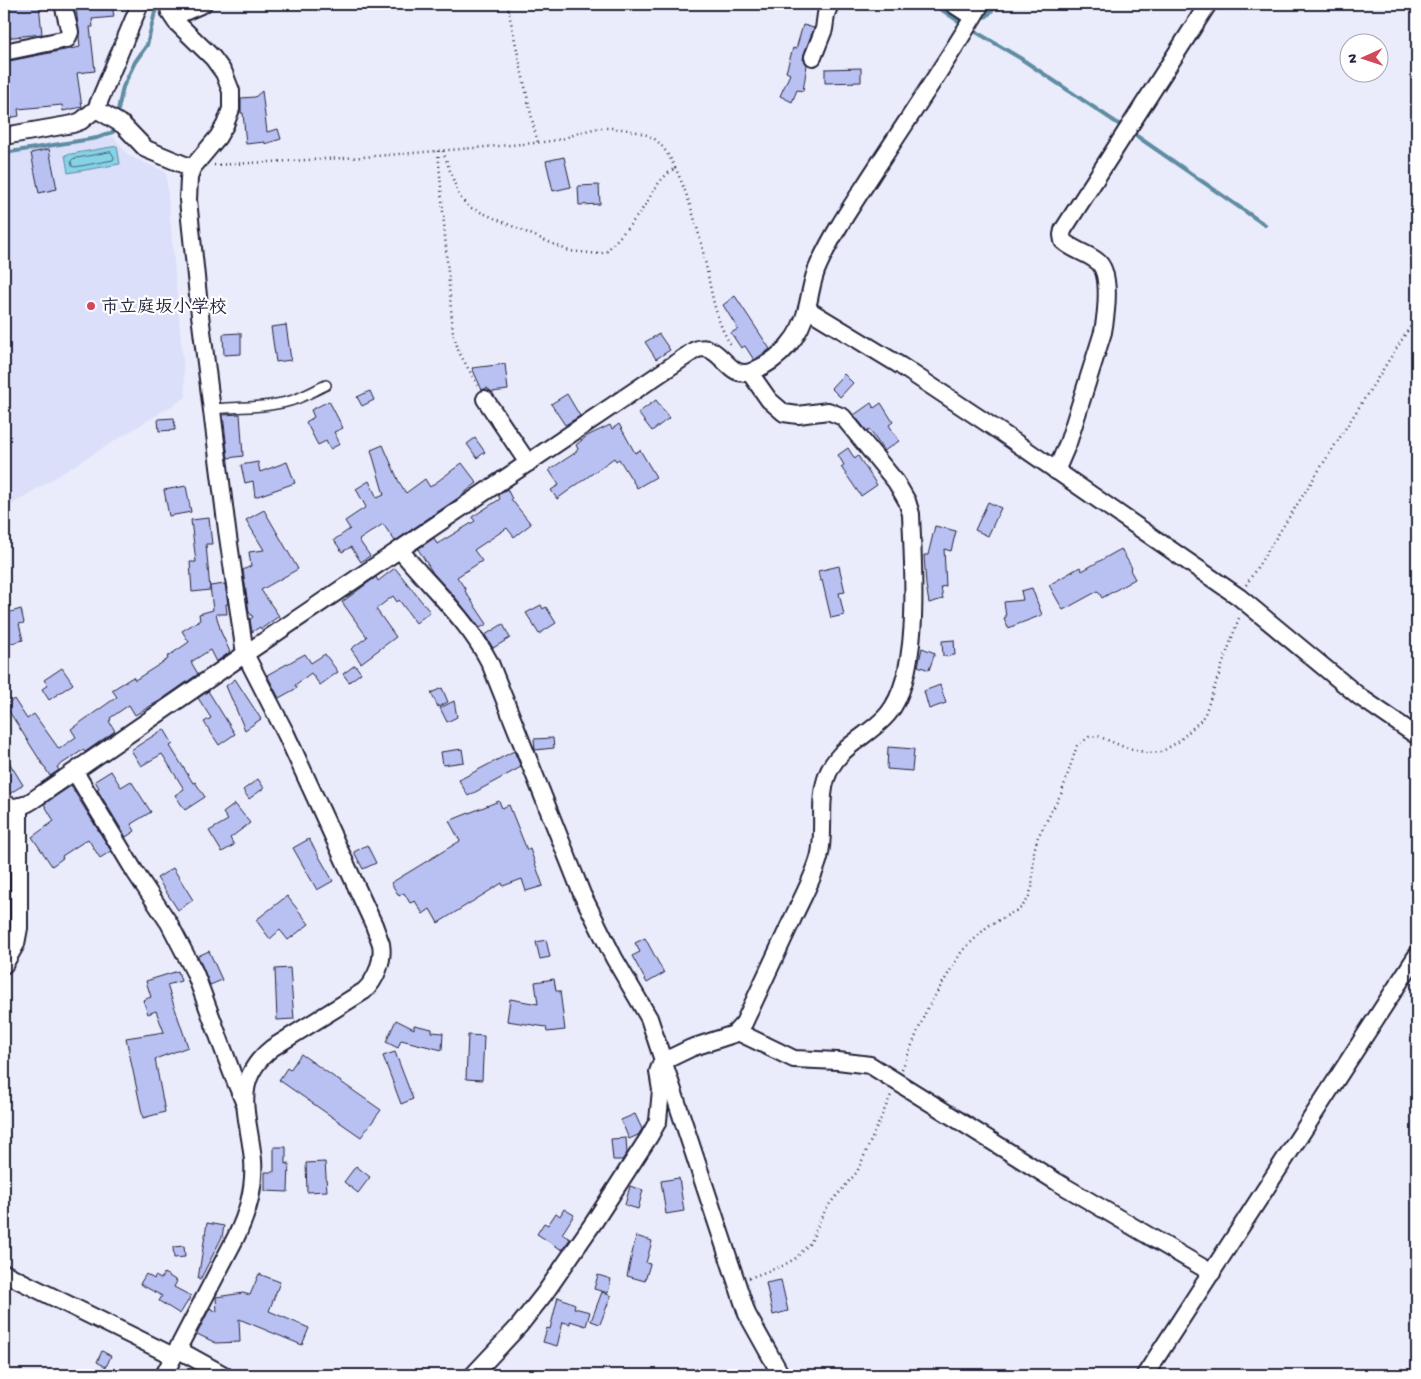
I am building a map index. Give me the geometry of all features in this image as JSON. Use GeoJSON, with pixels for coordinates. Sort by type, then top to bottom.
{"type":"FeatureCollection","features":[{"type":"Feature","properties":{"kind":"street"},"geometry":{"type":"LineString","coordinates":[[4,52],[67,39],[70,32],[63,4]]}},
{"type":"Feature","properties":{"kind":"street"},"geometry":{"type":"LineString","coordinates":[[4,136],[81,122],[100,112],[140,4]]}},
{"type":"Feature","properties":{"kind":"street"},"geometry":{"type":"LineString","coordinates":[[203,4],[170,10],[183,29],[213,58],[224,73],[231,91],[231,109],[225,125],[218,137],[192,168],[189,178],[188,200],[212,409],[244,654],[286,734],[381,943],[378,971],[369,987],[356,998],[299,1031],[264,1055],[249,1076],[244,1102]]}},
{"type":"Feature","properties":{"kind":"street"},"geometry":{"type":"LineString","coordinates":[[813,57],[824,29],[830,4]]}},
{"type":"Feature","properties":{"kind":"street"},"geometry":{"type":"LineString","coordinates":[[4,965],[16,944],[20,928],[11,804],[34,800],[244,654],[700,347],[714,350],[735,370],[743,373],[750,372],[774,360],[785,350],[799,332],[807,309],[813,278],[824,253],[977,10],[952,4]]}},
{"type":"Feature","properties":{"kind":"street"},"geometry":{"type":"LineString","coordinates":[[1056,471],[1068,443],[1104,332],[1106,314],[1106,276],[1104,271],[1096,260],[1063,242],[1063,230],[1208,4]]}},
{"type":"Feature","properties":{"kind":"street"},"geometry":{"type":"LineString","coordinates":[[100,112],[123,125],[146,148],[192,168]]}},
{"type":"Feature","properties":{"kind":"street"},"geometry":{"type":"LineString","coordinates":[[807,309],[901,366],[1242,600],[1360,697],[1417,736]]}},
{"type":"Feature","properties":{"kind":"street"},"geometry":{"type":"LineString","coordinates":[[473,1375],[489,1369],[519,1326],[545,1294],[649,1137],[658,1120],[661,1090],[658,1072],[661,1064],[690,1048],[734,1034],[744,1024],[817,864],[822,841],[824,789],[828,774],[842,752],[882,721],[893,709],[905,678],[912,641],[911,514],[901,489],[843,417],[828,411],[798,415],[784,413],[769,400],[750,372]]}},
{"type":"Feature","properties":{"kind":"street"},"geometry":{"type":"LineString","coordinates":[[484,399],[528,463]]}},
{"type":"Feature","properties":{"kind":"street"},"geometry":{"type":"LineString","coordinates":[[400,550],[483,649],[496,677],[582,894],[614,958],[648,1018],[664,1061],[747,1314],[781,1375]]}},
{"type":"Feature","properties":{"kind":"street"},"geometry":{"type":"LineString","coordinates":[[75,772],[135,872],[169,923],[195,973],[244,1102],[253,1160],[251,1200],[246,1217],[164,1375]]}},
{"type":"Feature","properties":{"kind":"street"},"geometry":{"type":"LineString","coordinates":[[1145,1375],[1417,955]]}},
{"type":"Feature","properties":{"kind":"street"},"geometry":{"type":"LineString","coordinates":[[738,1031],[740,1034],[794,1059],[870,1065],[1057,1182],[1212,1273]]}},
{"type":"Feature","properties":{"kind":"street"},"geometry":{"type":"LineString","coordinates":[[4,1273],[224,1375]]}},
{"type":"Feature","properties":{"kind":"lane"},"geometry":{"type":"LineString","coordinates":[[212,409],[293,401],[326,386]]}},
{"type":"Feature","properties":{"kind":"path"},"geometry":{"type":"LineString","coordinates":[[507,4],[538,143]]}},
{"type":"Feature","properties":{"kind":"path"},"geometry":{"type":"LineString","coordinates":[[192,168],[538,143],[562,139],[590,129],[620,129],[645,134],[654,138],[665,151],[675,168],[692,209],[716,313],[730,345],[736,352]]}},
{"type":"Feature","properties":{"kind":"path"},"geometry":{"type":"LineString","coordinates":[[438,151],[453,333],[459,352],[484,399]]}},
{"type":"Feature","properties":{"kind":"path"},"geometry":{"type":"LineString","coordinates":[[443,151],[460,196],[469,207],[574,252],[600,254],[607,251],[642,210],[664,175],[675,168]]}},
{"type":"Feature","properties":{"kind":"path"},"geometry":{"type":"LineString","coordinates":[[736,1283],[782,1266],[796,1258],[811,1242],[828,1206],[857,1172],[898,1081],[927,1009],[962,950],[988,926],[1021,908],[1028,899],[1032,887],[1034,851],[1038,837],[1062,792],[1077,746],[1084,739],[1098,736],[1124,747],[1148,753],[1161,752],[1178,742],[1205,714],[1242,608],[1242,600],[1417,316]]}},
{"type":"Feature","properties":{"kind":"shaded area","name":"市立庭坂小学校"},"geometry":{"type":"Polygon","coordinates":[[[113,136],[129,156],[166,172],[186,397],[4,509],[4,154],[113,136]]]}},
{"type":"Feature","properties":{"kind":"water"},"geometry":{"type":"Polygon","coordinates":[[[117,146],[120,164],[68,173],[65,155],[117,146]]]}},
{"type":"Feature","properties":{"kind":"building"},"geometry":{"type":"Polygon","coordinates":[[[4,4],[39,4],[42,34],[4,38],[4,4]]]}},
{"type":"Feature","properties":{"kind":"building"},"geometry":{"type":"Polygon","coordinates":[[[112,4],[114,17],[92,19],[93,27],[90,27],[95,71],[77,73],[82,107],[63,111],[62,105],[18,109],[19,116],[4,119],[4,62],[80,47],[76,6],[112,4]]]}},
{"type":"Feature","properties":{"kind":"building"},"geometry":{"type":"Polygon","coordinates":[[[803,25],[814,28],[803,59],[807,65],[803,91],[797,90],[792,102],[780,96],[790,74],[786,72],[793,48],[796,49],[803,25]]]}},
{"type":"Feature","properties":{"kind":"building"},"geometry":{"type":"Polygon","coordinates":[[[861,68],[861,82],[825,83],[825,69],[861,68]]]}},
{"type":"Feature","properties":{"kind":"building"},"geometry":{"type":"Polygon","coordinates":[[[262,91],[267,132],[278,129],[281,139],[265,144],[265,142],[246,144],[243,113],[241,113],[241,98],[255,97],[262,91]]]}},
{"type":"Feature","properties":{"kind":"building"},"geometry":{"type":"Polygon","coordinates":[[[49,149],[57,189],[39,193],[31,153],[49,149]]]}},
{"type":"Feature","properties":{"kind":"building"},"geometry":{"type":"Polygon","coordinates":[[[564,157],[571,187],[553,191],[546,161],[564,157]]]}},
{"type":"Feature","properties":{"kind":"building"},"geometry":{"type":"Polygon","coordinates":[[[599,185],[600,204],[579,205],[578,186],[599,185]]]}},
{"type":"Feature","properties":{"kind":"building"},"geometry":{"type":"Polygon","coordinates":[[[735,296],[770,349],[754,360],[745,346],[741,348],[731,333],[738,329],[723,305],[735,296]]]}},
{"type":"Feature","properties":{"kind":"building"},"geometry":{"type":"Polygon","coordinates":[[[286,325],[291,360],[276,362],[271,327],[286,325]]]}},
{"type":"Feature","properties":{"kind":"building"},"geometry":{"type":"Polygon","coordinates":[[[241,333],[241,354],[224,355],[223,334],[241,333]]]}},
{"type":"Feature","properties":{"kind":"building"},"geometry":{"type":"Polygon","coordinates":[[[659,334],[670,350],[656,359],[645,342],[659,334]]]}},
{"type":"Feature","properties":{"kind":"building"},"geometry":{"type":"Polygon","coordinates":[[[505,364],[508,390],[492,392],[487,388],[482,390],[472,368],[505,364]]]}},
{"type":"Feature","properties":{"kind":"building"},"geometry":{"type":"Polygon","coordinates":[[[844,374],[853,383],[840,397],[831,388],[844,374]]]}},
{"type":"Feature","properties":{"kind":"building"},"geometry":{"type":"Polygon","coordinates":[[[370,391],[374,400],[362,406],[357,397],[370,391]]]}},
{"type":"Feature","properties":{"kind":"building"},"geometry":{"type":"Polygon","coordinates":[[[567,394],[580,416],[565,425],[551,404],[567,394]]]}},
{"type":"Feature","properties":{"kind":"building"},"geometry":{"type":"Polygon","coordinates":[[[656,400],[669,418],[652,431],[638,413],[656,400]]]}},
{"type":"Feature","properties":{"kind":"building"},"geometry":{"type":"Polygon","coordinates":[[[329,401],[343,428],[334,432],[340,444],[330,449],[326,441],[318,445],[306,422],[314,417],[311,410],[329,401]]]}},
{"type":"Feature","properties":{"kind":"building"},"geometry":{"type":"Polygon","coordinates":[[[871,403],[874,408],[881,403],[893,422],[889,425],[899,441],[884,451],[869,429],[867,431],[854,415],[871,403]]]}},
{"type":"Feature","properties":{"kind":"building"},"geometry":{"type":"Polygon","coordinates":[[[240,414],[243,456],[228,458],[223,415],[240,414]]]}},
{"type":"Feature","properties":{"kind":"building"},"geometry":{"type":"Polygon","coordinates":[[[174,418],[175,430],[159,431],[158,419],[174,418]]]}},
{"type":"Feature","properties":{"kind":"building"},"geometry":{"type":"Polygon","coordinates":[[[619,424],[635,453],[640,450],[656,477],[637,488],[619,459],[616,461],[614,458],[557,499],[551,490],[559,485],[549,470],[575,453],[578,449],[576,445],[587,436],[610,425],[612,429],[619,424]]]}},
{"type":"Feature","properties":{"kind":"building"},"geometry":{"type":"Polygon","coordinates":[[[475,438],[485,452],[477,458],[467,444],[475,438]]]}},
{"type":"Feature","properties":{"kind":"building"},"geometry":{"type":"Polygon","coordinates":[[[383,445],[399,482],[406,493],[425,479],[430,487],[462,463],[477,483],[395,541],[383,524],[359,540],[370,556],[361,562],[351,547],[342,552],[334,540],[350,529],[345,521],[366,507],[356,489],[369,481],[377,498],[384,495],[371,450],[383,445]]]}},
{"type":"Feature","properties":{"kind":"building"},"geometry":{"type":"Polygon","coordinates":[[[848,448],[855,459],[858,456],[877,485],[861,496],[841,467],[844,465],[838,455],[848,448]]]}},
{"type":"Feature","properties":{"kind":"building"},"geometry":{"type":"Polygon","coordinates":[[[258,462],[260,472],[287,462],[295,483],[255,497],[253,481],[245,483],[241,465],[258,462]]]}},
{"type":"Feature","properties":{"kind":"building"},"geometry":{"type":"Polygon","coordinates":[[[186,486],[191,512],[169,516],[164,490],[186,486]]]}},
{"type":"Feature","properties":{"kind":"building"},"geometry":{"type":"Polygon","coordinates":[[[507,489],[511,499],[531,524],[514,537],[507,528],[474,550],[482,561],[457,577],[487,624],[480,628],[433,573],[418,549],[434,538],[437,544],[475,521],[472,517],[500,499],[498,495],[507,489]]]}},
{"type":"Feature","properties":{"kind":"building"},"geometry":{"type":"Polygon","coordinates":[[[988,502],[1001,508],[988,536],[975,530],[988,502]]]}},
{"type":"Feature","properties":{"kind":"building"},"geometry":{"type":"Polygon","coordinates":[[[264,510],[298,569],[261,590],[279,616],[261,629],[260,627],[252,632],[250,619],[253,617],[249,612],[243,570],[251,566],[249,552],[264,550],[246,520],[264,510]]]}},
{"type":"Feature","properties":{"kind":"building"},"geometry":{"type":"Polygon","coordinates":[[[209,518],[212,544],[206,544],[210,590],[192,592],[190,562],[196,562],[191,520],[209,518]]]}},
{"type":"Feature","properties":{"kind":"building"},"geometry":{"type":"Polygon","coordinates":[[[935,526],[956,531],[951,551],[944,549],[946,586],[941,587],[943,599],[929,603],[924,555],[928,555],[935,526]]]}},
{"type":"Feature","properties":{"kind":"building"},"geometry":{"type":"Polygon","coordinates":[[[1121,549],[1132,568],[1130,570],[1135,579],[1102,598],[1098,591],[1063,610],[1049,585],[1080,567],[1082,571],[1121,549]]]}},
{"type":"Feature","properties":{"kind":"building"},"geometry":{"type":"Polygon","coordinates":[[[839,566],[845,592],[839,593],[844,615],[831,618],[818,571],[839,566]]]}},
{"type":"Feature","properties":{"kind":"building"},"geometry":{"type":"Polygon","coordinates":[[[395,568],[430,612],[416,623],[399,600],[397,602],[393,596],[376,609],[396,637],[361,663],[351,649],[367,637],[342,602],[376,577],[378,581],[395,568]]]}},
{"type":"Feature","properties":{"kind":"building"},"geometry":{"type":"Polygon","coordinates":[[[225,584],[228,604],[226,604],[227,614],[216,614],[221,632],[230,652],[216,662],[210,650],[191,662],[198,674],[161,700],[135,715],[129,705],[110,718],[111,720],[109,721],[115,731],[85,752],[83,750],[57,767],[59,770],[50,776],[5,705],[14,699],[27,719],[34,714],[59,749],[76,737],[71,729],[117,697],[112,690],[133,677],[135,680],[168,659],[167,657],[189,642],[182,631],[200,620],[199,614],[213,610],[210,586],[225,584]]]}},
{"type":"Feature","properties":{"kind":"building"},"geometry":{"type":"Polygon","coordinates":[[[1032,588],[1042,615],[1008,628],[1004,618],[1006,617],[1004,602],[1023,600],[1021,591],[1032,588]]]}},
{"type":"Feature","properties":{"kind":"building"},"geometry":{"type":"Polygon","coordinates":[[[541,605],[543,609],[546,607],[556,623],[539,634],[526,613],[541,605]]]}},
{"type":"Feature","properties":{"kind":"building"},"geometry":{"type":"Polygon","coordinates":[[[21,609],[24,623],[19,624],[23,640],[4,645],[4,614],[21,609]]]}},
{"type":"Feature","properties":{"kind":"building"},"geometry":{"type":"Polygon","coordinates":[[[503,624],[510,638],[493,648],[485,635],[503,624]]]}},
{"type":"Feature","properties":{"kind":"building"},"geometry":{"type":"Polygon","coordinates":[[[954,640],[955,655],[943,656],[942,641],[954,640]]]}},
{"type":"Feature","properties":{"kind":"building"},"geometry":{"type":"Polygon","coordinates":[[[922,648],[935,653],[929,670],[918,666],[922,648]]]}},
{"type":"Feature","properties":{"kind":"building"},"geometry":{"type":"Polygon","coordinates":[[[305,654],[311,663],[325,654],[338,672],[320,685],[311,673],[295,685],[297,688],[279,698],[267,675],[305,654]]]}},
{"type":"Feature","properties":{"kind":"building"},"geometry":{"type":"Polygon","coordinates":[[[355,665],[361,673],[349,682],[343,674],[355,665]]]}},
{"type":"Feature","properties":{"kind":"building"},"geometry":{"type":"Polygon","coordinates":[[[62,668],[73,684],[49,700],[42,689],[48,685],[44,680],[62,668]]]}},
{"type":"Feature","properties":{"kind":"building"},"geometry":{"type":"Polygon","coordinates":[[[235,679],[261,719],[245,730],[226,686],[235,679]]]}},
{"type":"Feature","properties":{"kind":"building"},"geometry":{"type":"Polygon","coordinates":[[[940,685],[946,703],[929,709],[924,691],[940,685]]]}},
{"type":"Feature","properties":{"kind":"building"},"geometry":{"type":"Polygon","coordinates":[[[442,688],[448,702],[438,707],[431,693],[442,688]]]}},
{"type":"Feature","properties":{"kind":"building"},"geometry":{"type":"Polygon","coordinates":[[[208,691],[235,734],[219,745],[204,722],[211,718],[198,698],[208,691]]]}},
{"type":"Feature","properties":{"kind":"building"},"geometry":{"type":"Polygon","coordinates":[[[454,701],[457,717],[447,722],[440,708],[454,701]]]}},
{"type":"Feature","properties":{"kind":"building"},"geometry":{"type":"Polygon","coordinates":[[[164,729],[173,744],[170,746],[193,783],[195,782],[205,797],[185,810],[175,795],[184,789],[162,754],[141,766],[131,750],[164,729]]]}},
{"type":"Feature","properties":{"kind":"building"},"geometry":{"type":"Polygon","coordinates":[[[553,738],[554,748],[535,750],[534,739],[553,738]]]}},
{"type":"Feature","properties":{"kind":"building"},"geometry":{"type":"Polygon","coordinates":[[[888,747],[914,749],[912,771],[887,769],[888,747]]]}},
{"type":"Feature","properties":{"kind":"building"},"geometry":{"type":"Polygon","coordinates":[[[462,749],[464,762],[443,765],[441,752],[462,749]]]}},
{"type":"Feature","properties":{"kind":"building"},"geometry":{"type":"Polygon","coordinates":[[[514,751],[521,767],[468,796],[459,780],[514,751]]]}},
{"type":"Feature","properties":{"kind":"building"},"geometry":{"type":"Polygon","coordinates":[[[4,754],[23,785],[9,794],[4,792],[4,754]]]}},
{"type":"Feature","properties":{"kind":"building"},"geometry":{"type":"Polygon","coordinates":[[[111,771],[121,787],[131,781],[151,812],[131,824],[135,831],[126,837],[97,789],[99,788],[95,781],[111,771]]]}},
{"type":"Feature","properties":{"kind":"building"},"geometry":{"type":"Polygon","coordinates":[[[258,779],[264,788],[249,799],[243,790],[258,779]]]}},
{"type":"Feature","properties":{"kind":"building"},"geometry":{"type":"Polygon","coordinates":[[[71,786],[111,851],[100,858],[88,839],[62,856],[63,858],[52,866],[32,837],[54,821],[44,804],[71,786]]]}},
{"type":"Feature","properties":{"kind":"building"},"geometry":{"type":"Polygon","coordinates":[[[499,801],[502,808],[509,805],[527,850],[530,849],[543,886],[526,891],[522,879],[503,886],[502,883],[438,923],[430,909],[423,914],[415,901],[410,903],[404,893],[399,896],[391,883],[460,841],[449,821],[499,801]]]}},
{"type":"Feature","properties":{"kind":"building"},"geometry":{"type":"Polygon","coordinates":[[[235,804],[250,823],[230,838],[234,845],[222,852],[209,831],[228,820],[223,813],[235,804]]]}},
{"type":"Feature","properties":{"kind":"building"},"geometry":{"type":"Polygon","coordinates":[[[309,839],[333,881],[317,890],[293,848],[309,839]]]}},
{"type":"Feature","properties":{"kind":"building"},"geometry":{"type":"Polygon","coordinates":[[[367,845],[376,863],[363,869],[354,852],[367,845]]]}},
{"type":"Feature","properties":{"kind":"building"},"geometry":{"type":"Polygon","coordinates":[[[173,868],[193,900],[178,910],[157,878],[173,868]]]}},
{"type":"Feature","properties":{"kind":"building"},"geometry":{"type":"Polygon","coordinates":[[[287,896],[309,924],[288,940],[280,930],[270,939],[256,920],[287,896]]]}},
{"type":"Feature","properties":{"kind":"building"},"geometry":{"type":"Polygon","coordinates":[[[645,938],[664,973],[647,983],[632,956],[640,952],[635,943],[645,938]]]}},
{"type":"Feature","properties":{"kind":"building"},"geometry":{"type":"Polygon","coordinates":[[[546,940],[550,957],[540,959],[536,942],[546,940]]]}},
{"type":"Feature","properties":{"kind":"building"},"geometry":{"type":"Polygon","coordinates":[[[209,951],[222,980],[210,985],[198,956],[209,951]]]}},
{"type":"Feature","properties":{"kind":"building"},"geometry":{"type":"Polygon","coordinates":[[[290,968],[294,1019],[277,1020],[275,969],[290,968]]]}},
{"type":"Feature","properties":{"kind":"building"},"geometry":{"type":"Polygon","coordinates":[[[178,971],[181,981],[167,985],[188,1047],[155,1059],[165,1112],[143,1118],[126,1038],[164,1032],[156,1011],[148,1014],[143,1000],[151,997],[146,981],[178,971]]]}},
{"type":"Feature","properties":{"kind":"building"},"geometry":{"type":"Polygon","coordinates":[[[554,979],[556,991],[560,991],[565,1030],[547,1032],[546,1027],[507,1021],[510,999],[538,1004],[535,982],[554,979]]]}},
{"type":"Feature","properties":{"kind":"building"},"geometry":{"type":"Polygon","coordinates":[[[396,1020],[414,1029],[414,1025],[432,1029],[432,1032],[443,1033],[442,1050],[401,1040],[398,1048],[386,1042],[396,1020]]]}},
{"type":"Feature","properties":{"kind":"building"},"geometry":{"type":"Polygon","coordinates":[[[468,1035],[484,1036],[482,1080],[466,1079],[468,1035]]]}},
{"type":"Feature","properties":{"kind":"building"},"geometry":{"type":"Polygon","coordinates":[[[395,1052],[413,1099],[401,1104],[383,1056],[395,1052]]]}},
{"type":"Feature","properties":{"kind":"building"},"geometry":{"type":"Polygon","coordinates":[[[301,1054],[381,1110],[361,1137],[279,1080],[287,1068],[290,1070],[301,1054]]]}},
{"type":"Feature","properties":{"kind":"building"},"geometry":{"type":"Polygon","coordinates":[[[635,1114],[642,1129],[638,1135],[629,1139],[621,1120],[635,1114]]]}},
{"type":"Feature","properties":{"kind":"building"},"geometry":{"type":"Polygon","coordinates":[[[626,1138],[627,1153],[622,1160],[613,1160],[611,1139],[626,1138]]]}},
{"type":"Feature","properties":{"kind":"building"},"geometry":{"type":"Polygon","coordinates":[[[274,1147],[286,1147],[286,1164],[289,1163],[288,1192],[265,1191],[265,1172],[274,1172],[274,1147]]]}},
{"type":"Feature","properties":{"kind":"building"},"geometry":{"type":"Polygon","coordinates":[[[325,1162],[327,1191],[307,1192],[306,1163],[325,1162]]]}},
{"type":"Feature","properties":{"kind":"building"},"geometry":{"type":"Polygon","coordinates":[[[356,1166],[370,1177],[358,1193],[344,1182],[356,1166]]]}},
{"type":"Feature","properties":{"kind":"building"},"geometry":{"type":"Polygon","coordinates":[[[679,1178],[684,1211],[666,1214],[661,1181],[679,1178]]]}},
{"type":"Feature","properties":{"kind":"building"},"geometry":{"type":"Polygon","coordinates":[[[630,1186],[643,1190],[638,1209],[625,1205],[630,1186]]]}},
{"type":"Feature","properties":{"kind":"building"},"geometry":{"type":"Polygon","coordinates":[[[564,1209],[574,1215],[562,1234],[570,1239],[562,1250],[537,1234],[544,1223],[548,1225],[556,1213],[560,1216],[564,1209]]]}},
{"type":"Feature","properties":{"kind":"building"},"geometry":{"type":"Polygon","coordinates":[[[207,1223],[224,1226],[222,1237],[200,1280],[198,1279],[207,1223]]]}},
{"type":"Feature","properties":{"kind":"building"},"geometry":{"type":"Polygon","coordinates":[[[636,1236],[652,1241],[646,1263],[650,1264],[645,1281],[627,1276],[636,1236]]]}},
{"type":"Feature","properties":{"kind":"building"},"geometry":{"type":"Polygon","coordinates":[[[184,1246],[185,1257],[174,1258],[173,1247],[184,1246]]]}},
{"type":"Feature","properties":{"kind":"building"},"geometry":{"type":"Polygon","coordinates":[[[164,1273],[177,1281],[174,1287],[191,1296],[180,1314],[159,1301],[162,1296],[140,1284],[146,1274],[154,1279],[155,1276],[161,1279],[164,1273]]]}},
{"type":"Feature","properties":{"kind":"building"},"geometry":{"type":"Polygon","coordinates":[[[259,1274],[280,1282],[269,1311],[309,1328],[302,1345],[239,1319],[240,1342],[216,1343],[197,1334],[210,1308],[217,1312],[216,1297],[243,1293],[250,1295],[259,1274]]]}},
{"type":"Feature","properties":{"kind":"building"},"geometry":{"type":"Polygon","coordinates":[[[598,1275],[611,1279],[608,1293],[594,1289],[598,1275]]]}},
{"type":"Feature","properties":{"kind":"building"},"geometry":{"type":"Polygon","coordinates":[[[781,1280],[788,1311],[773,1315],[766,1283],[781,1280]]]}},
{"type":"Feature","properties":{"kind":"building"},"geometry":{"type":"Polygon","coordinates":[[[602,1292],[611,1296],[600,1324],[591,1321],[602,1292]]]}},
{"type":"Feature","properties":{"kind":"building"},"geometry":{"type":"Polygon","coordinates":[[[558,1297],[575,1304],[574,1308],[590,1312],[586,1326],[570,1321],[570,1324],[563,1322],[557,1346],[543,1342],[547,1328],[550,1329],[558,1297]]]}},
{"type":"Feature","properties":{"kind":"building"},"geometry":{"type":"Polygon","coordinates":[[[102,1351],[111,1356],[106,1367],[97,1362],[102,1351]]]}},
{"type":"Feature","properties":{"kind":"waterway"},"geometry":{"type":"LineString","coordinates":[[118,116],[123,87],[135,62],[147,45],[157,4]]}},
{"type":"Feature","properties":{"kind":"waterway"},"geometry":{"type":"LineString","coordinates":[[933,4],[963,24]]}},
{"type":"Feature","properties":{"kind":"waterway"},"geometry":{"type":"LineString","coordinates":[[979,18],[987,16],[998,4]]}},
{"type":"Feature","properties":{"kind":"waterway"},"geometry":{"type":"LineString","coordinates":[[971,29],[1020,58],[1123,127]]}},
{"type":"Feature","properties":{"kind":"waterway"},"geometry":{"type":"LineString","coordinates":[[4,153],[97,138],[113,132],[117,125]]}},
{"type":"Feature","properties":{"kind":"waterway"},"geometry":{"type":"LineString","coordinates":[[1131,132],[1265,225]]}},
{"type":"Feature","properties":{"kind":"place","name":"市立庭坂小学校"},"geometry":{"type":"Point","coordinates":[91,306]}}]}
